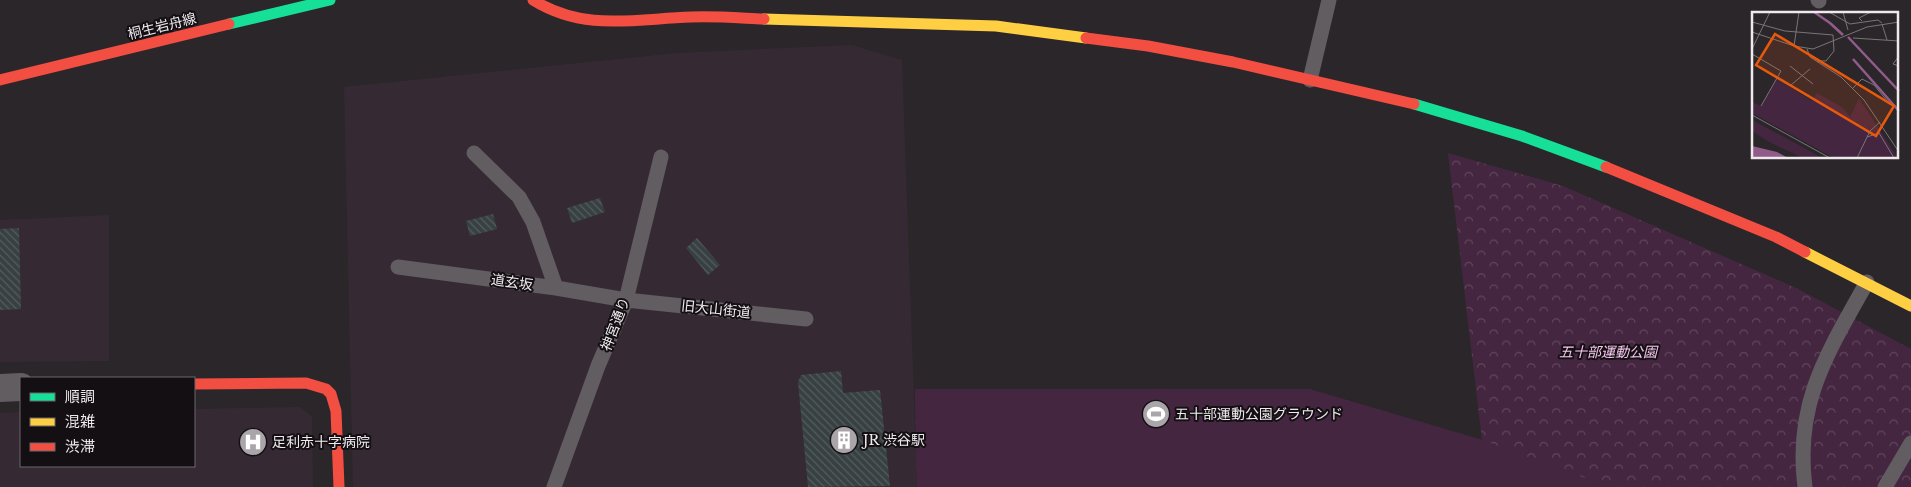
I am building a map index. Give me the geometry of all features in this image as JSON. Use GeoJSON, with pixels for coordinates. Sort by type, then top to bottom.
{"type":"FeatureCollection","features":[{"type":"Feature","properties":{"kind":"street"},"geometry":{"type":"LineString","coordinates":[[533,0],[546,8],[570,18],[600,22],[692,17],[996,26],[1148,46],[1233,62],[1418,105],[1522,136],[1624,173],[1776,237],[1911,306]]}},
{"type":"Feature","properties":{"kind":"street","name":"桐生岩舟線"},"geometry":{"type":"LineString","coordinates":[[0,80],[319,2]]}},
{"type":"Feature","properties":{"kind":"street"},"geometry":{"type":"LineString","coordinates":[[195,384],[306,383],[322,387],[330,392],[335,400],[339,487]]}},
{"type":"Feature","properties":{"kind":"street"},"geometry":{"type":"LineString","coordinates":[[0,388],[20,387]]}},
{"type":"Feature","properties":{"kind":"lane"},"geometry":{"type":"LineString","coordinates":[[692,0],[692,17]]}},
{"type":"Feature","properties":{"kind":"lane"},"geometry":{"type":"LineString","coordinates":[[1310,80],[1329,0]]}},
{"type":"Feature","properties":{"kind":"lane"},"geometry":{"type":"LineString","coordinates":[[474,153],[519,197],[533,222],[556,288]]}},
{"type":"Feature","properties":{"kind":"lane","name":"神宮通り"},"geometry":{"type":"LineString","coordinates":[[554,487],[598,366],[626,300],[661,157]]}},
{"type":"Feature","properties":{"kind":"lane","name":"道玄坂"},"geometry":{"type":"LineString","coordinates":[[398,267],[556,288],[626,300]]}},
{"type":"Feature","properties":{"kind":"lane"},"geometry":{"type":"LineString","coordinates":[[1805,487],[1802,465],[1804,424],[1812,389],[1834,341],[1867,282]]}},
{"type":"Feature","properties":{"kind":"lane","name":"旧大山街道"},"geometry":{"type":"LineString","coordinates":[[626,300],[806,319]]}},
{"type":"Feature","properties":{"kind":"lane"},"geometry":{"type":"LineString","coordinates":[[1885,487],[1911,443]]}},
{"type":"Feature","properties":{"kind":"shaded area"},"geometry":{"type":"Polygon","coordinates":[[[852,45],[902,60],[917,487],[353,487],[344,87],[677,53],[852,45]]]}},
{"type":"Feature","properties":{"kind":"shaded area"},"geometry":{"type":"Polygon","coordinates":[[[109,215],[109,361],[0,362],[0,220],[109,215]]]}},
{"type":"Feature","properties":{"kind":"shaded area","name":"足利赤十字病院"},"geometry":{"type":"Polygon","coordinates":[[[300,407],[312,417],[313,487],[0,487],[0,413],[20,412],[20,467],[195,467],[195,409],[300,407]]]}},
{"type":"Feature","properties":{"kind":"green space","name":"五十部運動公園"},"geometry":{"type":"Polygon","coordinates":[[[1448,153],[1563,186],[1796,288],[1911,349],[1911,487],[917,487],[915,389],[1309,389],[1482,440],[1448,153]]]}},
{"type":"Feature","properties":{"kind":"green space","name":"五十部運動公園グラウンド"},"geometry":{"type":"Polygon","coordinates":[[[915,389],[1309,389],[1482,440],[1609,487],[917,487],[915,389]]]}},
{"type":"Feature","properties":{"kind":"building"},"geometry":{"type":"Polygon","coordinates":[[[600,198],[605,212],[572,223],[567,208],[600,198]]]}},
{"type":"Feature","properties":{"kind":"building"},"geometry":{"type":"Polygon","coordinates":[[[493,214],[497,229],[470,236],[466,221],[493,214]]]}},
{"type":"Feature","properties":{"kind":"building"},"geometry":{"type":"Polygon","coordinates":[[[19,228],[21,309],[0,310],[0,229],[19,228]]]}},
{"type":"Feature","properties":{"kind":"building"},"geometry":{"type":"Polygon","coordinates":[[[697,238],[720,265],[708,275],[686,248],[697,238]]]}},
{"type":"Feature","properties":{"kind":"building","name":"JR 渋谷駅"},"geometry":{"type":"Polygon","coordinates":[[[841,371],[843,393],[880,390],[890,486],[808,487],[798,382],[801,375],[841,371]]]}},
{"type":"Feature","properties":{"kind":"traffic: fast"},"geometry":{"type":"LineString","coordinates":[[229,24],[330,0]]}},
{"type":"Feature","properties":{"kind":"traffic: fast"},"geometry":{"type":"LineString","coordinates":[[1414,104],[1522,136],[1606,167]]}},
{"type":"Feature","properties":{"kind":"traffic: slow"},"geometry":{"type":"LineString","coordinates":[[764,19],[996,26],[1086,38]]}},
{"type":"Feature","properties":{"kind":"traffic: slow"},"geometry":{"type":"LineString","coordinates":[[1805,252],[1911,306]]}},
{"type":"Feature","properties":{"kind":"traffic: jam"},"geometry":{"type":"LineString","coordinates":[[533,0],[552,10],[591,20],[629,21],[700,17],[764,19]]}},
{"type":"Feature","properties":{"kind":"traffic: jam"},"geometry":{"type":"LineString","coordinates":[[0,80],[229,24]]}},
{"type":"Feature","properties":{"kind":"traffic: jam"},"geometry":{"type":"LineString","coordinates":[[1086,38],[1148,46],[1233,62],[1414,104]]}},
{"type":"Feature","properties":{"kind":"traffic: jam"},"geometry":{"type":"LineString","coordinates":[[1606,167],[1776,237],[1805,252]]}},
{"type":"Feature","properties":{"kind":"traffic: jam"},"geometry":{"type":"LineString","coordinates":[[195,384],[306,383],[326,389],[331,394],[336,411],[339,487]]}},
{"type":"Feature","properties":{"kind":"place","name":"五十部運動公園グラウンド"},"geometry":{"type":"Point","coordinates":[1156,414]}},
{"type":"Feature","properties":{"kind":"place","name":"JR 渋谷駅"},"geometry":{"type":"Point","coordinates":[844,440]}},
{"type":"Feature","properties":{"kind":"place","name":"足利赤十字病院"},"geometry":{"type":"Point","coordinates":[253,442]}}]}
